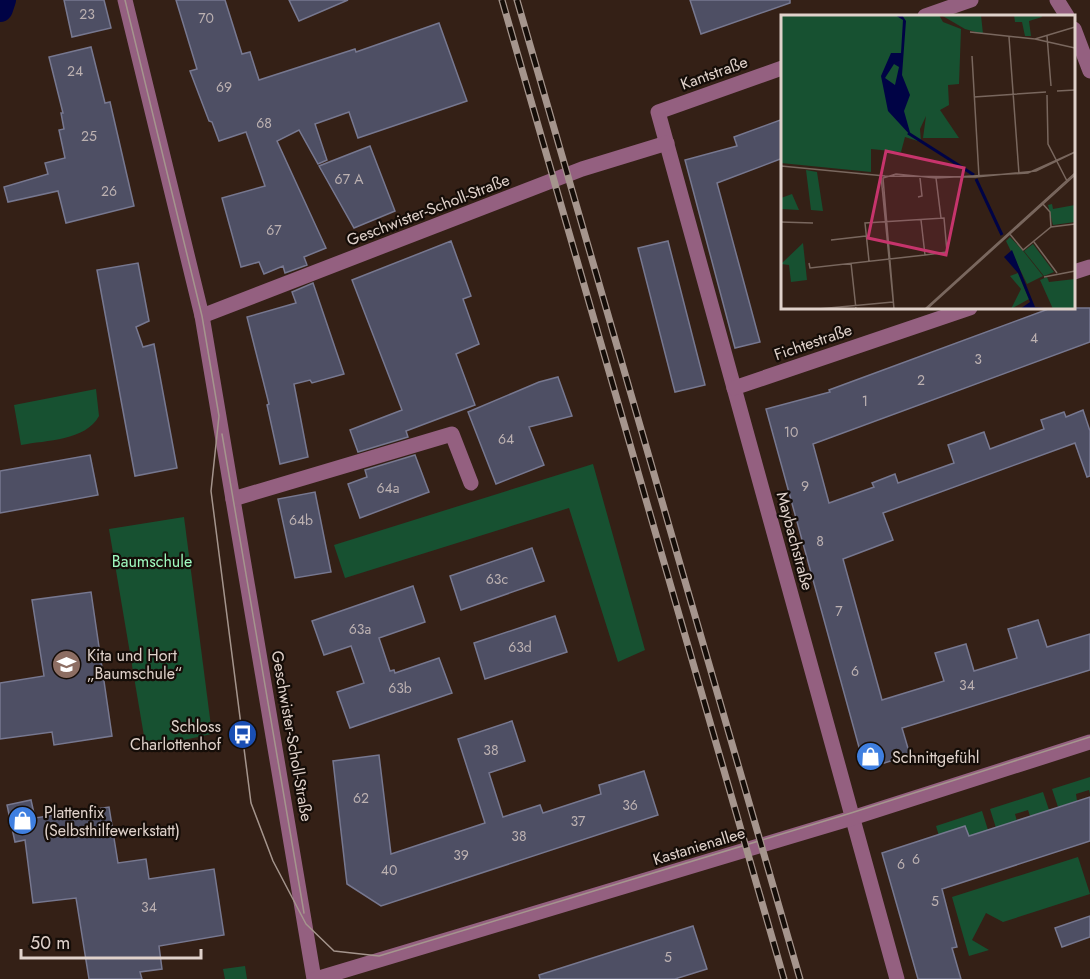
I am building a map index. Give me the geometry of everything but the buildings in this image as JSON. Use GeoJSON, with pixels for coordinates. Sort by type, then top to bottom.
{"type":"FeatureCollection","features":[{"type":"Feature","properties":{"kind":"street","name":"Geschwister-Scholl-Straße"},"geometry":{"type":"LineString","coordinates":[[125,0],[202,316],[315,979]]}},
{"type":"Feature","properties":{"kind":"street"},"geometry":{"type":"LineString","coordinates":[[928,15],[971,0]]}},
{"type":"Feature","properties":{"kind":"street"},"geometry":{"type":"LineString","coordinates":[[1057,0],[1066,15]]}},
{"type":"Feature","properties":{"kind":"street"},"geometry":{"type":"LineString","coordinates":[[1075,32],[1090,71]]}},
{"type":"Feature","properties":{"kind":"street","name":"Kantstraße"},"geometry":{"type":"LineString","coordinates":[[658,112],[781,69]]}},
{"type":"Feature","properties":{"kind":"street","name":"Maybachstraße"},"geometry":{"type":"LineString","coordinates":[[658,112],[897,979]]}},
{"type":"Feature","properties":{"kind":"street","name":"Geschwister-Scholl-Straße"},"geometry":{"type":"LineString","coordinates":[[202,316],[582,169],[667,143]]}},
{"type":"Feature","properties":{"kind":"street"},"geometry":{"type":"LineString","coordinates":[[1075,272],[1090,267]]}},
{"type":"Feature","properties":{"kind":"street","name":"Fichtestraße"},"geometry":{"type":"LineString","coordinates":[[734,388],[967,309]]}},
{"type":"Feature","properties":{"kind":"street"},"geometry":{"type":"LineString","coordinates":[[233,499],[452,434],[471,483]]}},
{"type":"Feature","properties":{"kind":"street","name":"Kastanienallee"},"geometry":{"type":"LineString","coordinates":[[315,979],[852,818],[1090,742]]}},
{"type":"Feature","properties":{"kind":"green space"},"geometry":{"type":"Polygon","coordinates":[[[96,389],[99,416],[85,430],[64,438],[21,445],[14,405],[96,389]]]}},
{"type":"Feature","properties":{"kind":"green space"},"geometry":{"type":"Polygon","coordinates":[[[593,464],[645,650],[618,662],[569,508],[345,578],[334,545],[593,464]]]}},
{"type":"Feature","properties":{"kind":"green space","name":"Baumschule"},"geometry":{"type":"Polygon","coordinates":[[[184,517],[212,734],[146,748],[109,529],[184,517]]]}},
{"type":"Feature","properties":{"kind":"green space"},"geometry":{"type":"Polygon","coordinates":[[[1090,777],[1090,794],[1089,790],[1076,794],[1077,801],[1058,807],[1052,789],[1090,777]]]}},
{"type":"Feature","properties":{"kind":"green space"},"geometry":{"type":"Polygon","coordinates":[[[1043,792],[1049,810],[1030,816],[1028,810],[1015,814],[1017,821],[996,828],[990,809],[1043,792]]]}},
{"type":"Feature","properties":{"kind":"green space"},"geometry":{"type":"Polygon","coordinates":[[[982,811],[988,830],[969,836],[965,826],[939,836],[936,826],[982,811]]]}},
{"type":"Feature","properties":{"kind":"green space"},"geometry":{"type":"Polygon","coordinates":[[[1078,857],[1090,894],[1003,922],[986,913],[972,940],[989,950],[969,956],[952,897],[1078,857]]]}},
{"type":"Feature","properties":{"kind":"green space"},"geometry":{"type":"Polygon","coordinates":[[[245,966],[247,979],[225,979],[223,969],[245,966]]]}},
{"type":"Feature","properties":{"kind":"waterway"},"geometry":{"type":"LineString","coordinates":[[0,9],[3,0]]}},
{"type":"Feature","properties":{"kind":"tram line"},"geometry":{"type":"LineString","coordinates":[[125,0],[202,316],[219,416],[211,491],[251,803],[273,861],[306,924],[334,951],[379,956],[851,813],[1090,737]]}},
{"type":"Feature","properties":{"kind":"tram line"},"geometry":{"type":"LineString","coordinates":[[222,434],[304,913]]}},
{"type":"Feature","properties":{"kind":"railway"},"geometry":{"type":"LineString","coordinates":[[502,0],[784,979]]}},
{"type":"Feature","properties":{"kind":"railway"},"geometry":{"type":"LineString","coordinates":[[517,0],[800,979]]}},
{"type":"Feature","properties":{"kind":"place","name":"Kita und Hort „Baumschule“"},"geometry":{"type":"Point","coordinates":[66,664]}},
{"type":"Feature","properties":{"kind":"place","name":"Schloss Charlottenhof"},"geometry":{"type":"Point","coordinates":[242,735]}},
{"type":"Feature","properties":{"kind":"place","name":"Schnittgefühl"},"geometry":{"type":"Point","coordinates":[871,757]}},
{"type":"Feature","properties":{"kind":"place","name":"Plattenfix (Selbsthilfewerkstatt)"},"geometry":{"type":"Point","coordinates":[23,821]}}]}
